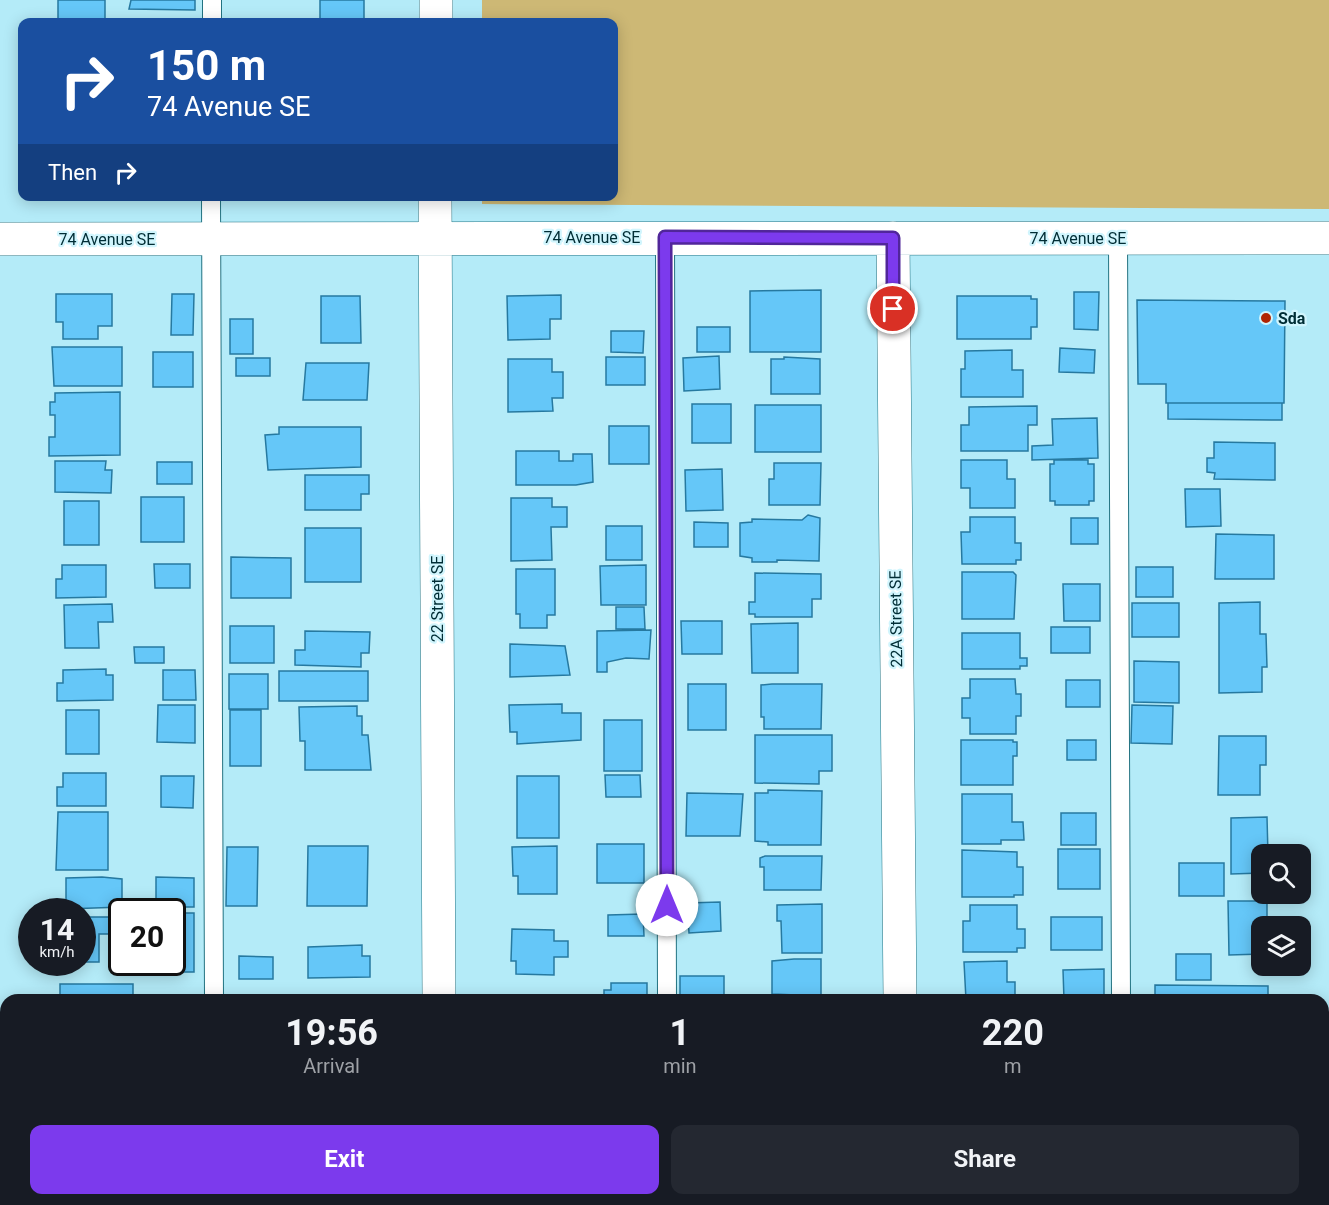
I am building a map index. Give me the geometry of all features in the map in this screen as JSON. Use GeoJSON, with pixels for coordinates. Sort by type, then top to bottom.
{"type":"FeatureCollection","features":[{"type":"Feature","properties":{"kind":"street"},"geometry":{"type":"LineString","coordinates":[[436,0],[436,18]]}},
{"type":"Feature","properties":{"kind":"street","name":"22 Street SE"},"geometry":{"type":"LineString","coordinates":[[435,201],[439,994]]}},
{"type":"Feature","properties":{"kind":"street","name":"74 Avenue SE"},"geometry":{"type":"LineString","coordinates":[[0,240],[435,237],[1329,238]]}},
{"type":"Feature","properties":{"kind":"street","name":"22A Street SE"},"geometry":{"type":"LineString","coordinates":[[893,238],[900,994]]}},
{"type":"Feature","properties":{"kind":"lane"},"geometry":{"type":"LineString","coordinates":[[212,0],[212,18]]}},
{"type":"Feature","properties":{"kind":"lane"},"geometry":{"type":"LineString","coordinates":[[211,201],[214,994]]}},
{"type":"Feature","properties":{"kind":"lane"},"geometry":{"type":"LineString","coordinates":[[665,237],[667,994]]}},
{"type":"Feature","properties":{"kind":"lane"},"geometry":{"type":"LineString","coordinates":[[1118,238],[1121,994]]}},
{"type":"Feature","properties":{"kind":"shaded area"},"geometry":{"type":"Polygon","coordinates":[[[482,0],[1329,0],[1329,209],[482,204],[482,201],[618,201],[618,18],[482,18],[482,0]]]}},
{"type":"Feature","properties":{"kind":"building"},"geometry":{"type":"Polygon","coordinates":[[[58,0],[105,0],[105,18],[58,18],[58,0]]]}},
{"type":"Feature","properties":{"kind":"building"},"geometry":{"type":"Polygon","coordinates":[[[131,0],[195,0],[195,10],[129,9],[131,0]]]}},
{"type":"Feature","properties":{"kind":"building"},"geometry":{"type":"Polygon","coordinates":[[[320,0],[364,0],[364,18],[320,18],[320,0]]]}},
{"type":"Feature","properties":{"kind":"building"},"geometry":{"type":"Polygon","coordinates":[[[821,290],[821,352],[750,352],[750,291],[821,290]]]}},
{"type":"Feature","properties":{"kind":"building"},"geometry":{"type":"Polygon","coordinates":[[[1074,292],[1099,292],[1098,330],[1074,329],[1074,292]]]}},
{"type":"Feature","properties":{"kind":"building"},"geometry":{"type":"Polygon","coordinates":[[[56,294],[112,294],[112,326],[98,326],[98,339],[63,339],[63,322],[56,322],[56,294]]]}},
{"type":"Feature","properties":{"kind":"building"},"geometry":{"type":"Polygon","coordinates":[[[172,294],[194,294],[193,335],[171,335],[172,294]]]}},
{"type":"Feature","properties":{"kind":"building"},"geometry":{"type":"Polygon","coordinates":[[[561,295],[561,319],[550,319],[550,339],[508,340],[507,296],[561,295]]]}},
{"type":"Feature","properties":{"kind":"building"},"geometry":{"type":"Polygon","coordinates":[[[321,296],[360,296],[361,343],[321,343],[321,296]]]}},
{"type":"Feature","properties":{"kind":"building"},"geometry":{"type":"Polygon","coordinates":[[[957,296],[1031,296],[1031,299],[1037,299],[1037,327],[1031,327],[1031,339],[957,339],[957,296]]]}},
{"type":"Feature","properties":{"kind":"building"},"geometry":{"type":"Polygon","coordinates":[[[1137,300],[1285,301],[1284,403],[1166,403],[1166,384],[1138,384],[1137,300]]]}},
{"type":"Feature","properties":{"kind":"building"},"geometry":{"type":"Polygon","coordinates":[[[230,319],[253,319],[253,354],[230,354],[230,319]]]}},
{"type":"Feature","properties":{"kind":"building"},"geometry":{"type":"Polygon","coordinates":[[[697,327],[730,327],[730,352],[697,352],[697,327]]]}},
{"type":"Feature","properties":{"kind":"building"},"geometry":{"type":"Polygon","coordinates":[[[611,331],[644,331],[643,353],[611,352],[611,331]]]}},
{"type":"Feature","properties":{"kind":"building"},"geometry":{"type":"Polygon","coordinates":[[[52,347],[122,347],[122,386],[54,386],[52,347]]]}},
{"type":"Feature","properties":{"kind":"building"},"geometry":{"type":"Polygon","coordinates":[[[1060,348],[1095,350],[1094,373],[1059,372],[1060,348]]]}},
{"type":"Feature","properties":{"kind":"building"},"geometry":{"type":"Polygon","coordinates":[[[1012,350],[1012,370],[1023,370],[1023,397],[961,397],[961,369],[965,369],[965,351],[1012,350]]]}},
{"type":"Feature","properties":{"kind":"building"},"geometry":{"type":"Polygon","coordinates":[[[153,352],[193,352],[193,387],[153,387],[153,352]]]}},
{"type":"Feature","properties":{"kind":"building"},"geometry":{"type":"Polygon","coordinates":[[[719,356],[720,389],[684,391],[683,358],[719,356]]]}},
{"type":"Feature","properties":{"kind":"building"},"geometry":{"type":"Polygon","coordinates":[[[606,357],[645,357],[645,385],[606,385],[606,357]]]}},
{"type":"Feature","properties":{"kind":"building"},"geometry":{"type":"Polygon","coordinates":[[[784,357],[820,359],[820,394],[771,394],[771,359],[784,359],[784,357]]]}},
{"type":"Feature","properties":{"kind":"building"},"geometry":{"type":"Polygon","coordinates":[[[236,358],[270,358],[270,376],[236,376],[236,358]]]}},
{"type":"Feature","properties":{"kind":"building"},"geometry":{"type":"Polygon","coordinates":[[[508,359],[552,359],[552,372],[563,372],[563,398],[552,398],[553,411],[508,412],[508,359]]]}},
{"type":"Feature","properties":{"kind":"building"},"geometry":{"type":"Polygon","coordinates":[[[306,363],[369,363],[367,400],[303,400],[306,363]]]}},
{"type":"Feature","properties":{"kind":"building"},"geometry":{"type":"Polygon","coordinates":[[[120,392],[120,455],[49,456],[49,437],[55,437],[55,415],[50,415],[50,402],[55,402],[55,393],[120,392]]]}},
{"type":"Feature","properties":{"kind":"building"},"geometry":{"type":"Polygon","coordinates":[[[1168,403],[1282,403],[1282,420],[1168,419],[1168,403]]]}},
{"type":"Feature","properties":{"kind":"building"},"geometry":{"type":"Polygon","coordinates":[[[692,404],[731,404],[731,443],[692,443],[692,404]]]}},
{"type":"Feature","properties":{"kind":"building"},"geometry":{"type":"Polygon","coordinates":[[[755,405],[821,405],[821,452],[755,452],[755,405]]]}},
{"type":"Feature","properties":{"kind":"building"},"geometry":{"type":"Polygon","coordinates":[[[1037,406],[1037,425],[1028,425],[1028,451],[961,451],[961,425],[969,425],[969,407],[1037,406]]]}},
{"type":"Feature","properties":{"kind":"building"},"geometry":{"type":"Polygon","coordinates":[[[1097,418],[1098,458],[1032,460],[1032,446],[1053,445],[1052,419],[1097,418]]]}},
{"type":"Feature","properties":{"kind":"building"},"geometry":{"type":"Polygon","coordinates":[[[609,426],[649,426],[649,464],[609,464],[609,426]]]}},
{"type":"Feature","properties":{"kind":"building"},"geometry":{"type":"Polygon","coordinates":[[[279,427],[361,427],[361,467],[268,470],[265,435],[279,434],[279,427]]]}},
{"type":"Feature","properties":{"kind":"building"},"geometry":{"type":"Polygon","coordinates":[[[1214,442],[1275,443],[1275,480],[1214,479],[1215,473],[1207,472],[1207,458],[1214,458],[1214,442]]]}},
{"type":"Feature","properties":{"kind":"building"},"geometry":{"type":"Polygon","coordinates":[[[516,451],[559,451],[559,461],[573,461],[573,454],[592,454],[593,482],[576,485],[516,485],[516,451]]]}},
{"type":"Feature","properties":{"kind":"building"},"geometry":{"type":"Polygon","coordinates":[[[961,460],[1007,460],[1007,479],[1015,479],[1015,508],[970,508],[970,488],[961,488],[961,460]]]}},
{"type":"Feature","properties":{"kind":"building"},"geometry":{"type":"Polygon","coordinates":[[[1054,460],[1088,460],[1088,464],[1094,464],[1094,501],[1089,501],[1089,505],[1055,505],[1055,501],[1050,501],[1050,464],[1054,464],[1054,460]]]}},
{"type":"Feature","properties":{"kind":"building"},"geometry":{"type":"Polygon","coordinates":[[[55,461],[106,461],[105,470],[112,470],[111,493],[55,492],[55,461]]]}},
{"type":"Feature","properties":{"kind":"building"},"geometry":{"type":"Polygon","coordinates":[[[157,462],[192,462],[192,484],[157,484],[157,462]]]}},
{"type":"Feature","properties":{"kind":"building"},"geometry":{"type":"Polygon","coordinates":[[[774,463],[821,463],[820,505],[769,505],[769,479],[774,479],[774,463]]]}},
{"type":"Feature","properties":{"kind":"building"},"geometry":{"type":"Polygon","coordinates":[[[722,469],[723,510],[686,511],[685,470],[722,469]]]}},
{"type":"Feature","properties":{"kind":"building"},"geometry":{"type":"Polygon","coordinates":[[[305,475],[369,475],[369,494],[361,494],[361,510],[305,510],[305,475]]]}},
{"type":"Feature","properties":{"kind":"building"},"geometry":{"type":"Polygon","coordinates":[[[1185,489],[1220,489],[1221,526],[1186,527],[1185,489]]]}},
{"type":"Feature","properties":{"kind":"building"},"geometry":{"type":"Polygon","coordinates":[[[141,497],[184,497],[184,542],[141,542],[141,497]]]}},
{"type":"Feature","properties":{"kind":"building"},"geometry":{"type":"Polygon","coordinates":[[[511,498],[552,498],[552,507],[567,507],[567,527],[551,527],[552,560],[511,561],[511,498]]]}},
{"type":"Feature","properties":{"kind":"building"},"geometry":{"type":"Polygon","coordinates":[[[64,501],[99,501],[99,545],[64,545],[64,501]]]}},
{"type":"Feature","properties":{"kind":"building"},"geometry":{"type":"Polygon","coordinates":[[[808,515],[820,518],[819,561],[752,562],[752,558],[740,556],[740,523],[752,522],[752,519],[802,520],[808,515]]]}},
{"type":"Feature","properties":{"kind":"building"},"geometry":{"type":"Polygon","coordinates":[[[970,517],[1015,517],[1015,543],[1021,543],[1021,560],[1016,560],[1016,564],[962,564],[961,532],[970,532],[970,517]]]}},
{"type":"Feature","properties":{"kind":"building"},"geometry":{"type":"Polygon","coordinates":[[[1071,518],[1098,518],[1098,544],[1071,544],[1071,518]]]}},
{"type":"Feature","properties":{"kind":"building"},"geometry":{"type":"Polygon","coordinates":[[[694,522],[728,523],[728,547],[694,547],[694,522]]]}},
{"type":"Feature","properties":{"kind":"building"},"geometry":{"type":"Polygon","coordinates":[[[606,526],[642,526],[642,560],[606,560],[606,526]]]}},
{"type":"Feature","properties":{"kind":"building"},"geometry":{"type":"Polygon","coordinates":[[[305,528],[361,528],[361,582],[305,582],[305,528]]]}},
{"type":"Feature","properties":{"kind":"building"},"geometry":{"type":"Polygon","coordinates":[[[1216,534],[1274,535],[1274,579],[1215,579],[1216,534]]]}},
{"type":"Feature","properties":{"kind":"building"},"geometry":{"type":"Polygon","coordinates":[[[231,557],[291,558],[291,598],[231,598],[231,557]]]}},
{"type":"Feature","properties":{"kind":"building"},"geometry":{"type":"Polygon","coordinates":[[[154,564],[190,564],[190,588],[155,588],[154,564]]]}},
{"type":"Feature","properties":{"kind":"building"},"geometry":{"type":"Polygon","coordinates":[[[62,565],[106,565],[106,597],[56,598],[56,579],[62,579],[62,565]]]}},
{"type":"Feature","properties":{"kind":"building"},"geometry":{"type":"Polygon","coordinates":[[[646,565],[646,605],[601,605],[600,566],[646,565]]]}},
{"type":"Feature","properties":{"kind":"building"},"geometry":{"type":"Polygon","coordinates":[[[1136,567],[1173,567],[1173,597],[1136,597],[1136,567]]]}},
{"type":"Feature","properties":{"kind":"building"},"geometry":{"type":"Polygon","coordinates":[[[516,569],[555,569],[555,615],[547,615],[547,628],[520,628],[520,614],[516,614],[516,569]]]}},
{"type":"Feature","properties":{"kind":"building"},"geometry":{"type":"Polygon","coordinates":[[[962,572],[1013,572],[1016,575],[1014,619],[962,619],[962,572]]]}},
{"type":"Feature","properties":{"kind":"building"},"geometry":{"type":"Polygon","coordinates":[[[755,573],[821,574],[821,599],[812,599],[812,617],[755,617],[755,614],[749,614],[749,602],[755,602],[755,573]]]}},
{"type":"Feature","properties":{"kind":"building"},"geometry":{"type":"Polygon","coordinates":[[[1063,584],[1100,584],[1100,621],[1064,621],[1063,584]]]}},
{"type":"Feature","properties":{"kind":"building"},"geometry":{"type":"Polygon","coordinates":[[[1260,602],[1260,634],[1266,634],[1267,667],[1262,667],[1262,692],[1219,693],[1219,603],[1260,602]]]}},
{"type":"Feature","properties":{"kind":"building"},"geometry":{"type":"Polygon","coordinates":[[[1132,603],[1179,603],[1179,637],[1132,637],[1132,603]]]}},
{"type":"Feature","properties":{"kind":"building"},"geometry":{"type":"Polygon","coordinates":[[[112,604],[113,622],[98,622],[99,648],[65,648],[64,605],[112,604]]]}},
{"type":"Feature","properties":{"kind":"building"},"geometry":{"type":"Polygon","coordinates":[[[616,607],[644,607],[645,629],[616,629],[616,607]]]}},
{"type":"Feature","properties":{"kind":"building"},"geometry":{"type":"Polygon","coordinates":[[[681,621],[722,621],[722,654],[682,654],[681,621]]]}},
{"type":"Feature","properties":{"kind":"building"},"geometry":{"type":"Polygon","coordinates":[[[798,623],[798,673],[752,673],[751,624],[798,623]]]}},
{"type":"Feature","properties":{"kind":"building"},"geometry":{"type":"Polygon","coordinates":[[[230,626],[274,626],[274,663],[230,663],[230,626]]]}},
{"type":"Feature","properties":{"kind":"building"},"geometry":{"type":"Polygon","coordinates":[[[1051,627],[1090,627],[1090,653],[1051,653],[1051,627]]]}},
{"type":"Feature","properties":{"kind":"building"},"geometry":{"type":"Polygon","coordinates":[[[651,630],[649,659],[626,658],[607,662],[607,672],[597,672],[597,631],[651,630]]]}},
{"type":"Feature","properties":{"kind":"building"},"geometry":{"type":"Polygon","coordinates":[[[305,631],[370,632],[369,653],[361,653],[361,667],[295,665],[295,650],[305,650],[305,631]]]}},
{"type":"Feature","properties":{"kind":"building"},"geometry":{"type":"Polygon","coordinates":[[[962,633],[1020,633],[1020,658],[1027,658],[1027,666],[1020,666],[1020,669],[962,669],[962,633]]]}},
{"type":"Feature","properties":{"kind":"building"},"geometry":{"type":"Polygon","coordinates":[[[510,644],[565,646],[570,675],[510,677],[510,644]]]}},
{"type":"Feature","properties":{"kind":"building"},"geometry":{"type":"Polygon","coordinates":[[[134,647],[164,647],[164,663],[135,663],[134,647]]]}},
{"type":"Feature","properties":{"kind":"building"},"geometry":{"type":"Polygon","coordinates":[[[1134,661],[1179,662],[1179,703],[1134,702],[1134,661]]]}},
{"type":"Feature","properties":{"kind":"building"},"geometry":{"type":"Polygon","coordinates":[[[106,669],[106,675],[113,675],[113,700],[57,701],[57,683],[63,683],[63,670],[106,669]]]}},
{"type":"Feature","properties":{"kind":"building"},"geometry":{"type":"Polygon","coordinates":[[[163,670],[195,670],[196,700],[163,700],[163,670]]]}},
{"type":"Feature","properties":{"kind":"building"},"geometry":{"type":"Polygon","coordinates":[[[279,671],[368,671],[368,701],[279,701],[279,671]]]}},
{"type":"Feature","properties":{"kind":"building"},"geometry":{"type":"Polygon","coordinates":[[[229,674],[268,674],[268,709],[229,709],[229,674]]]}},
{"type":"Feature","properties":{"kind":"building"},"geometry":{"type":"Polygon","coordinates":[[[970,679],[1015,679],[1016,694],[1021,694],[1021,716],[1016,716],[1016,734],[970,734],[970,718],[962,718],[962,698],[970,698],[970,679]]]}},
{"type":"Feature","properties":{"kind":"building"},"geometry":{"type":"Polygon","coordinates":[[[1066,680],[1100,680],[1100,707],[1066,707],[1066,680]]]}},
{"type":"Feature","properties":{"kind":"building"},"geometry":{"type":"Polygon","coordinates":[[[688,684],[726,684],[726,730],[688,730],[688,684]]]}},
{"type":"Feature","properties":{"kind":"building"},"geometry":{"type":"Polygon","coordinates":[[[822,684],[821,729],[764,729],[764,717],[761,717],[761,685],[822,684]]]}},
{"type":"Feature","properties":{"kind":"building"},"geometry":{"type":"Polygon","coordinates":[[[562,704],[562,713],[581,713],[581,740],[517,744],[517,732],[510,732],[509,705],[562,704]]]}},
{"type":"Feature","properties":{"kind":"building"},"geometry":{"type":"Polygon","coordinates":[[[158,705],[195,705],[195,743],[157,742],[158,705]]]}},
{"type":"Feature","properties":{"kind":"building"},"geometry":{"type":"Polygon","coordinates":[[[1132,705],[1173,706],[1172,744],[1131,743],[1132,705]]]}},
{"type":"Feature","properties":{"kind":"building"},"geometry":{"type":"Polygon","coordinates":[[[357,706],[357,716],[362,716],[362,735],[368,735],[371,770],[305,770],[305,741],[300,741],[299,707],[357,706]]]}},
{"type":"Feature","properties":{"kind":"building"},"geometry":{"type":"Polygon","coordinates":[[[66,710],[99,710],[99,754],[66,754],[66,710]]]}},
{"type":"Feature","properties":{"kind":"building"},"geometry":{"type":"Polygon","coordinates":[[[230,710],[261,710],[261,766],[230,766],[230,710]]]}},
{"type":"Feature","properties":{"kind":"building"},"geometry":{"type":"Polygon","coordinates":[[[604,720],[642,720],[642,771],[604,771],[604,720]]]}},
{"type":"Feature","properties":{"kind":"building"},"geometry":{"type":"Polygon","coordinates":[[[755,735],[832,735],[832,771],[819,771],[819,784],[755,783],[755,735]]]}},
{"type":"Feature","properties":{"kind":"building"},"geometry":{"type":"Polygon","coordinates":[[[1219,736],[1266,736],[1266,765],[1260,765],[1260,795],[1218,795],[1219,736]]]}},
{"type":"Feature","properties":{"kind":"building"},"geometry":{"type":"Polygon","coordinates":[[[961,740],[1013,740],[1017,742],[1017,756],[1013,756],[1013,785],[961,785],[961,740]]]}},
{"type":"Feature","properties":{"kind":"building"},"geometry":{"type":"Polygon","coordinates":[[[1067,740],[1096,740],[1096,760],[1067,760],[1067,740]]]}},
{"type":"Feature","properties":{"kind":"building"},"geometry":{"type":"Polygon","coordinates":[[[63,773],[106,773],[106,806],[57,806],[57,787],[63,787],[63,773]]]}},
{"type":"Feature","properties":{"kind":"building"},"geometry":{"type":"Polygon","coordinates":[[[605,775],[640,775],[641,797],[606,797],[605,775]]]}},
{"type":"Feature","properties":{"kind":"building"},"geometry":{"type":"Polygon","coordinates":[[[161,776],[194,776],[193,808],[161,807],[161,776]]]}},
{"type":"Feature","properties":{"kind":"building"},"geometry":{"type":"Polygon","coordinates":[[[517,776],[559,776],[559,838],[517,838],[517,776]]]}},
{"type":"Feature","properties":{"kind":"building"},"geometry":{"type":"Polygon","coordinates":[[[768,790],[822,791],[821,845],[768,845],[768,842],[755,841],[755,793],[768,793],[768,790]]]}},
{"type":"Feature","properties":{"kind":"building"},"geometry":{"type":"Polygon","coordinates":[[[687,793],[743,794],[740,836],[686,836],[687,793]]]}},
{"type":"Feature","properties":{"kind":"building"},"geometry":{"type":"Polygon","coordinates":[[[962,794],[1012,794],[1012,822],[1023,822],[1024,840],[1001,840],[1001,844],[962,844],[962,794]]]}},
{"type":"Feature","properties":{"kind":"building"},"geometry":{"type":"Polygon","coordinates":[[[58,812],[108,812],[108,870],[56,870],[58,812]]]}},
{"type":"Feature","properties":{"kind":"building"},"geometry":{"type":"Polygon","coordinates":[[[1061,813],[1096,813],[1096,845],[1061,845],[1061,813]]]}},
{"type":"Feature","properties":{"kind":"building"},"geometry":{"type":"Polygon","coordinates":[[[1267,817],[1268,844],[1251,844],[1251,873],[1231,874],[1231,818],[1267,817]]]}},
{"type":"Feature","properties":{"kind":"building"},"geometry":{"type":"Polygon","coordinates":[[[597,844],[644,844],[644,883],[597,883],[597,844]]]}},
{"type":"Feature","properties":{"kind":"building"},"geometry":{"type":"Polygon","coordinates":[[[308,846],[368,846],[367,906],[307,906],[308,846]]]}},
{"type":"Feature","properties":{"kind":"building"},"geometry":{"type":"Polygon","coordinates":[[[557,846],[557,894],[518,894],[518,876],[513,876],[512,847],[557,846]]]}},
{"type":"Feature","properties":{"kind":"building"},"geometry":{"type":"Polygon","coordinates":[[[227,847],[258,847],[257,906],[226,906],[227,847]]]}},
{"type":"Feature","properties":{"kind":"building"},"geometry":{"type":"Polygon","coordinates":[[[1058,849],[1100,849],[1100,889],[1058,889],[1058,849]]]}},
{"type":"Feature","properties":{"kind":"building"},"geometry":{"type":"Polygon","coordinates":[[[962,850],[1017,852],[1017,867],[1023,867],[1023,895],[962,897],[962,850]]]}},
{"type":"Feature","properties":{"kind":"building"},"geometry":{"type":"Polygon","coordinates":[[[765,856],[822,856],[821,890],[764,890],[764,867],[760,867],[760,858],[765,856]]]}},
{"type":"Feature","properties":{"kind":"building"},"geometry":{"type":"Polygon","coordinates":[[[1179,863],[1224,863],[1224,896],[1179,896],[1179,863]]]}},
{"type":"Feature","properties":{"kind":"building"},"geometry":{"type":"Polygon","coordinates":[[[156,877],[194,878],[194,907],[186,907],[186,898],[156,898],[156,877]]]}},
{"type":"Feature","properties":{"kind":"building"},"geometry":{"type":"Polygon","coordinates":[[[66,878],[122,879],[122,898],[108,898],[108,908],[96,908],[96,898],[66,898],[66,878]]]}},
{"type":"Feature","properties":{"kind":"building"},"geometry":{"type":"Polygon","coordinates":[[[1228,901],[1267,904],[1267,916],[1251,916],[1251,954],[1229,955],[1228,901]]]}},
{"type":"Feature","properties":{"kind":"building"},"geometry":{"type":"Polygon","coordinates":[[[720,902],[721,931],[689,933],[687,903],[720,902]]]}},
{"type":"Feature","properties":{"kind":"building"},"geometry":{"type":"Polygon","coordinates":[[[822,904],[822,953],[782,953],[781,921],[777,921],[777,905],[822,904]]]}},
{"type":"Feature","properties":{"kind":"building"},"geometry":{"type":"Polygon","coordinates":[[[970,905],[1017,905],[1017,929],[1025,929],[1025,948],[1017,948],[1017,952],[963,952],[963,921],[970,921],[970,905]]]}},
{"type":"Feature","properties":{"kind":"building"},"geometry":{"type":"Polygon","coordinates":[[[186,913],[194,913],[194,972],[186,972],[186,913]]]}},
{"type":"Feature","properties":{"kind":"building"},"geometry":{"type":"Polygon","coordinates":[[[643,914],[644,936],[608,936],[608,915],[643,914]]]}},
{"type":"Feature","properties":{"kind":"building"},"geometry":{"type":"Polygon","coordinates":[[[96,917],[108,917],[108,934],[99,934],[99,962],[96,962],[96,917]]]}},
{"type":"Feature","properties":{"kind":"building"},"geometry":{"type":"Polygon","coordinates":[[[1051,917],[1102,917],[1102,950],[1051,950],[1051,917]]]}},
{"type":"Feature","properties":{"kind":"building"},"geometry":{"type":"Polygon","coordinates":[[[512,929],[554,930],[554,941],[568,941],[568,957],[554,957],[554,975],[516,974],[516,961],[511,961],[512,929]]]}},
{"type":"Feature","properties":{"kind":"building"},"geometry":{"type":"Polygon","coordinates":[[[362,945],[362,956],[370,956],[370,977],[308,978],[308,947],[362,945]]]}},
{"type":"Feature","properties":{"kind":"building"},"geometry":{"type":"Polygon","coordinates":[[[1176,954],[1211,954],[1211,980],[1176,980],[1176,954]]]}},
{"type":"Feature","properties":{"kind":"building"},"geometry":{"type":"Polygon","coordinates":[[[239,956],[273,957],[273,979],[239,979],[239,956]]]}},
{"type":"Feature","properties":{"kind":"building"},"geometry":{"type":"Polygon","coordinates":[[[821,959],[821,994],[772,994],[772,961],[821,959]]]}},
{"type":"Feature","properties":{"kind":"building"},"geometry":{"type":"Polygon","coordinates":[[[1007,961],[1007,982],[1015,982],[1015,994],[966,994],[964,962],[1007,961]]]}},
{"type":"Feature","properties":{"kind":"building"},"geometry":{"type":"Polygon","coordinates":[[[1104,969],[1104,994],[1064,994],[1063,970],[1104,969]]]}},
{"type":"Feature","properties":{"kind":"building"},"geometry":{"type":"Polygon","coordinates":[[[680,976],[724,976],[724,994],[680,994],[680,976]]]}},
{"type":"Feature","properties":{"kind":"building"},"geometry":{"type":"Polygon","coordinates":[[[611,983],[647,983],[647,994],[604,994],[604,990],[611,990],[611,983]]]}},
{"type":"Feature","properties":{"kind":"building"},"geometry":{"type":"Polygon","coordinates":[[[60,984],[133,984],[133,994],[60,994],[60,984]]]}},
{"type":"Feature","properties":{"kind":"building"},"geometry":{"type":"Polygon","coordinates":[[[1155,985],[1268,986],[1268,994],[1155,994],[1155,985]]]}},
{"type":"Feature","properties":{"kind":"place","name":"Sda"},"geometry":{"type":"Point","coordinates":[1266,318]}},
{"type":"Feature","properties":{"kind":"route"},"geometry":{"type":"LineString","coordinates":[[667,905],[665,237],[893,238],[893,309]]}}]}
